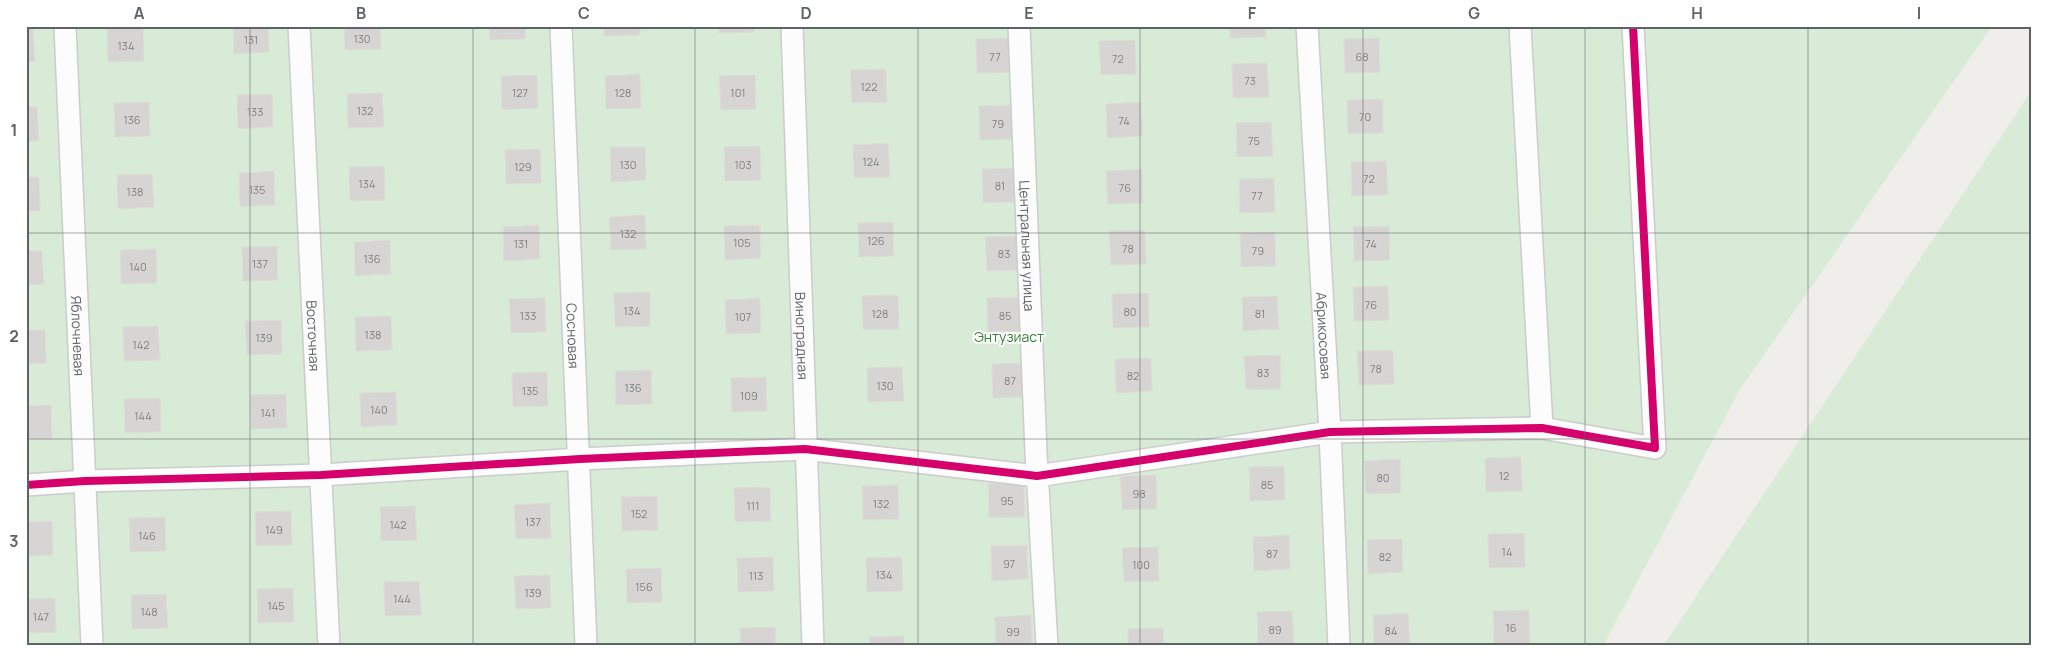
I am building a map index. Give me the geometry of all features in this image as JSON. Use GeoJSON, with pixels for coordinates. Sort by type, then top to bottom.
{"type":"FeatureCollection","features":[{"type":"Feature","properties":{"kind":"street","name":"Яблочневая"},"geometry":{"type":"LineString","coordinates":[[64,26],[92,646]]}},
{"type":"Feature","properties":{"kind":"street","name":"Восточная"},"geometry":{"type":"LineString","coordinates":[[299,26],[329,646]]}},
{"type":"Feature","properties":{"kind":"street","name":"Сосновая"},"geometry":{"type":"LineString","coordinates":[[561,26],[586,646]]}},
{"type":"Feature","properties":{"kind":"street","name":"Виноградная"},"geometry":{"type":"LineString","coordinates":[[792,26],[813,646]]}},
{"type":"Feature","properties":{"kind":"street","name":"Центральная улица"},"geometry":{"type":"LineString","coordinates":[[1019,26],[1037,476],[1047,646]]}},
{"type":"Feature","properties":{"kind":"street","name":"Абрикосовая"},"geometry":{"type":"LineString","coordinates":[[1307,26],[1330,432],[1339,646]]}},
{"type":"Feature","properties":{"kind":"street"},"geometry":{"type":"LineString","coordinates":[[1520,26],[1542,428]]}},
{"type":"Feature","properties":{"kind":"street"},"geometry":{"type":"LineString","coordinates":[[26,486],[85,481],[321,475],[806,449],[1037,476],[1330,432],[1542,428],[1655,448],[1633,26]]}},
{"type":"Feature","properties":{"kind":"green space","name":"Энтузиаст"},"geometry":{"type":"Polygon","coordinates":[[[26,26],[1992,26],[1739,391],[1603,646],[26,646],[26,26]]]}},
{"type":"Feature","properties":{"kind":"green space"},"geometry":{"type":"Polygon","coordinates":[[[2032,90],[2032,646],[1663,646],[2032,90]]]}},
{"type":"Feature","properties":{"kind":"building"},"geometry":{"type":"Polygon","coordinates":[[[233,26],[268,26],[269,52],[234,54],[233,26]]]}},
{"type":"Feature","properties":{"kind":"building"},"geometry":{"type":"Polygon","coordinates":[[[344,26],[380,26],[381,49],[345,50],[344,26]]]}},
{"type":"Feature","properties":{"kind":"building"},"geometry":{"type":"Polygon","coordinates":[[[489,26],[525,26],[525,39],[490,40],[489,26]]]}},
{"type":"Feature","properties":{"kind":"building"},"geometry":{"type":"Polygon","coordinates":[[[604,26],[640,26],[640,35],[604,36],[604,26]]]}},
{"type":"Feature","properties":{"kind":"building"},"geometry":{"type":"Polygon","coordinates":[[[719,26],[754,26],[754,32],[719,33],[719,26]]]}},
{"type":"Feature","properties":{"kind":"building"},"geometry":{"type":"Polygon","coordinates":[[[1230,26],[1265,26],[1266,37],[1230,38],[1230,26]]]}},
{"type":"Feature","properties":{"kind":"building"},"geometry":{"type":"Polygon","coordinates":[[[33,27],[35,61],[26,62],[26,28],[33,27]]]}},
{"type":"Feature","properties":{"kind":"building"},"geometry":{"type":"Polygon","coordinates":[[[143,27],[144,61],[108,62],[107,29],[143,27]]]}},
{"type":"Feature","properties":{"kind":"building"},"geometry":{"type":"Polygon","coordinates":[[[1012,38],[1013,72],[977,73],[976,39],[1012,38]]]}},
{"type":"Feature","properties":{"kind":"building"},"geometry":{"type":"Polygon","coordinates":[[[1379,38],[1380,72],[1345,73],[1344,39],[1379,38]]]}},
{"type":"Feature","properties":{"kind":"building"},"geometry":{"type":"Polygon","coordinates":[[[1135,40],[1136,74],[1101,75],[1099,41],[1135,40]]]}},
{"type":"Feature","properties":{"kind":"building"},"geometry":{"type":"Polygon","coordinates":[[[1267,63],[1269,97],[1233,98],[1232,64],[1267,63]]]}},
{"type":"Feature","properties":{"kind":"building"},"geometry":{"type":"Polygon","coordinates":[[[886,69],[887,102],[852,103],[850,70],[886,69]]]}},
{"type":"Feature","properties":{"kind":"building"},"geometry":{"type":"Polygon","coordinates":[[[640,74],[641,108],[606,109],[605,76],[640,74]]]}},
{"type":"Feature","properties":{"kind":"building"},"geometry":{"type":"Polygon","coordinates":[[[537,75],[538,108],[502,110],[501,76],[537,75]]]}},
{"type":"Feature","properties":{"kind":"building"},"geometry":{"type":"Polygon","coordinates":[[[755,75],[756,109],[721,110],[719,76],[755,75]]]}},
{"type":"Feature","properties":{"kind":"building"},"geometry":{"type":"Polygon","coordinates":[[[382,93],[384,127],[348,128],[347,94],[382,93]]]}},
{"type":"Feature","properties":{"kind":"building"},"geometry":{"type":"Polygon","coordinates":[[[272,94],[273,127],[238,129],[237,95],[272,94]]]}},
{"type":"Feature","properties":{"kind":"building"},"geometry":{"type":"Polygon","coordinates":[[[1383,99],[1383,133],[1348,134],[1347,100],[1383,99]]]}},
{"type":"Feature","properties":{"kind":"building"},"geometry":{"type":"Polygon","coordinates":[[[149,102],[150,136],[115,137],[114,103],[149,102]]]}},
{"type":"Feature","properties":{"kind":"building"},"geometry":{"type":"Polygon","coordinates":[[[1141,102],[1143,136],[1107,138],[1106,104],[1141,102]]]}},
{"type":"Feature","properties":{"kind":"building"},"geometry":{"type":"Polygon","coordinates":[[[1015,105],[1016,139],[980,140],[979,106],[1015,105]]]}},
{"type":"Feature","properties":{"kind":"building"},"geometry":{"type":"Polygon","coordinates":[[[26,107],[37,107],[39,141],[26,141],[26,107]]]}},
{"type":"Feature","properties":{"kind":"building"},"geometry":{"type":"Polygon","coordinates":[[[1271,122],[1273,156],[1237,157],[1236,123],[1271,122]]]}},
{"type":"Feature","properties":{"kind":"building"},"geometry":{"type":"Polygon","coordinates":[[[888,143],[890,177],[854,178],[853,145],[888,143]]]}},
{"type":"Feature","properties":{"kind":"building"},"geometry":{"type":"Polygon","coordinates":[[[760,146],[761,180],[725,181],[724,147],[760,146]]]}},
{"type":"Feature","properties":{"kind":"building"},"geometry":{"type":"Polygon","coordinates":[[[610,147],[645,147],[646,180],[611,182],[610,147]]]}},
{"type":"Feature","properties":{"kind":"building"},"geometry":{"type":"Polygon","coordinates":[[[540,149],[541,183],[506,184],[505,150],[540,149]]]}},
{"type":"Feature","properties":{"kind":"building"},"geometry":{"type":"Polygon","coordinates":[[[1386,161],[1388,195],[1352,196],[1351,162],[1386,161]]]}},
{"type":"Feature","properties":{"kind":"building"},"geometry":{"type":"Polygon","coordinates":[[[384,166],[385,200],[350,201],[349,167],[384,166]]]}},
{"type":"Feature","properties":{"kind":"building"},"geometry":{"type":"Polygon","coordinates":[[[1017,168],[1018,202],[983,203],[982,169],[1017,168]]]}},
{"type":"Feature","properties":{"kind":"building"},"geometry":{"type":"Polygon","coordinates":[[[1142,169],[1143,203],[1108,204],[1106,171],[1142,169]]]}},
{"type":"Feature","properties":{"kind":"building"},"geometry":{"type":"Polygon","coordinates":[[[274,171],[275,205],[240,207],[239,173],[274,171]]]}},
{"type":"Feature","properties":{"kind":"building"},"geometry":{"type":"Polygon","coordinates":[[[152,174],[154,207],[118,209],[117,175],[152,174]]]}},
{"type":"Feature","properties":{"kind":"building"},"geometry":{"type":"Polygon","coordinates":[[[26,177],[39,177],[40,211],[26,211],[26,177]]]}},
{"type":"Feature","properties":{"kind":"building"},"geometry":{"type":"Polygon","coordinates":[[[1274,178],[1275,212],[1240,213],[1239,179],[1274,178]]]}},
{"type":"Feature","properties":{"kind":"building"},"geometry":{"type":"Polygon","coordinates":[[[645,215],[646,249],[611,250],[609,217],[645,215]]]}},
{"type":"Feature","properties":{"kind":"building"},"geometry":{"type":"Polygon","coordinates":[[[893,222],[894,256],[859,257],[858,223],[893,222]]]}},
{"type":"Feature","properties":{"kind":"building"},"geometry":{"type":"Polygon","coordinates":[[[539,225],[540,259],[504,261],[503,227],[539,225]]]}},
{"type":"Feature","properties":{"kind":"building"},"geometry":{"type":"Polygon","coordinates":[[[760,225],[761,258],[725,260],[724,226],[760,225]]]}},
{"type":"Feature","properties":{"kind":"building"},"geometry":{"type":"Polygon","coordinates":[[[1389,226],[1390,260],[1354,261],[1353,227],[1389,226]]]}},
{"type":"Feature","properties":{"kind":"building"},"geometry":{"type":"Polygon","coordinates":[[[1145,230],[1146,264],[1111,265],[1109,231],[1145,230]]]}},
{"type":"Feature","properties":{"kind":"building"},"geometry":{"type":"Polygon","coordinates":[[[1275,232],[1276,266],[1241,267],[1240,233],[1275,232]]]}},
{"type":"Feature","properties":{"kind":"building"},"geometry":{"type":"Polygon","coordinates":[[[1021,236],[1022,270],[987,271],[985,237],[1021,236]]]}},
{"type":"Feature","properties":{"kind":"building"},"geometry":{"type":"Polygon","coordinates":[[[390,240],[391,274],[355,276],[354,242],[390,240]]]}},
{"type":"Feature","properties":{"kind":"building"},"geometry":{"type":"Polygon","coordinates":[[[277,246],[278,280],[243,281],[242,247],[277,246]]]}},
{"type":"Feature","properties":{"kind":"building"},"geometry":{"type":"Polygon","coordinates":[[[156,249],[157,283],[121,284],[120,250],[156,249]]]}},
{"type":"Feature","properties":{"kind":"building"},"geometry":{"type":"Polygon","coordinates":[[[26,251],[42,251],[44,284],[26,285],[26,251]]]}},
{"type":"Feature","properties":{"kind":"building"},"geometry":{"type":"Polygon","coordinates":[[[1388,286],[1389,320],[1354,321],[1353,287],[1388,286]]]}},
{"type":"Feature","properties":{"kind":"building"},"geometry":{"type":"Polygon","coordinates":[[[650,292],[650,326],[615,327],[614,293],[650,292]]]}},
{"type":"Feature","properties":{"kind":"building"},"geometry":{"type":"Polygon","coordinates":[[[1148,293],[1149,327],[1113,328],[1112,294],[1148,293]]]}},
{"type":"Feature","properties":{"kind":"building"},"geometry":{"type":"Polygon","coordinates":[[[898,295],[899,329],[863,330],[862,296],[898,295]]]}},
{"type":"Feature","properties":{"kind":"building"},"geometry":{"type":"Polygon","coordinates":[[[1277,296],[1279,329],[1243,331],[1242,297],[1277,296]]]}},
{"type":"Feature","properties":{"kind":"building"},"geometry":{"type":"Polygon","coordinates":[[[1022,297],[1023,331],[988,332],[987,298],[1022,297]]]}},
{"type":"Feature","properties":{"kind":"building"},"geometry":{"type":"Polygon","coordinates":[[[545,298],[546,332],[511,333],[509,299],[545,298]]]}},
{"type":"Feature","properties":{"kind":"building"},"geometry":{"type":"Polygon","coordinates":[[[760,298],[761,333],[726,334],[725,300],[760,298]]]}},
{"type":"Feature","properties":{"kind":"building"},"geometry":{"type":"Polygon","coordinates":[[[391,316],[392,350],[356,351],[355,317],[391,316]]]}},
{"type":"Feature","properties":{"kind":"building"},"geometry":{"type":"Polygon","coordinates":[[[281,320],[282,354],[247,355],[245,321],[281,320]]]}},
{"type":"Feature","properties":{"kind":"building"},"geometry":{"type":"Polygon","coordinates":[[[158,326],[160,360],[124,361],[123,327],[158,326]]]}},
{"type":"Feature","properties":{"kind":"building"},"geometry":{"type":"Polygon","coordinates":[[[26,330],[45,330],[46,363],[26,364],[26,330]]]}},
{"type":"Feature","properties":{"kind":"building"},"geometry":{"type":"Polygon","coordinates":[[[1393,350],[1394,384],[1359,385],[1357,351],[1393,350]]]}},
{"type":"Feature","properties":{"kind":"building"},"geometry":{"type":"Polygon","coordinates":[[[1280,355],[1281,389],[1246,390],[1244,356],[1280,355]]]}},
{"type":"Feature","properties":{"kind":"building"},"geometry":{"type":"Polygon","coordinates":[[[1151,358],[1152,391],[1116,393],[1115,359],[1151,358]]]}},
{"type":"Feature","properties":{"kind":"building"},"geometry":{"type":"Polygon","coordinates":[[[1027,363],[1028,397],[993,398],[992,364],[1027,363]]]}},
{"type":"Feature","properties":{"kind":"building"},"geometry":{"type":"Polygon","coordinates":[[[902,367],[904,401],[868,402],[867,368],[902,367]]]}},
{"type":"Feature","properties":{"kind":"building"},"geometry":{"type":"Polygon","coordinates":[[[651,370],[652,404],[616,405],[615,371],[651,370]]]}},
{"type":"Feature","properties":{"kind":"building"},"geometry":{"type":"Polygon","coordinates":[[[547,372],[548,406],[513,407],[512,373],[547,372]]]}},
{"type":"Feature","properties":{"kind":"building"},"geometry":{"type":"Polygon","coordinates":[[[766,377],[767,411],[732,412],[731,378],[766,377]]]}},
{"type":"Feature","properties":{"kind":"building"},"geometry":{"type":"Polygon","coordinates":[[[396,392],[397,425],[361,427],[360,393],[396,392]]]}},
{"type":"Feature","properties":{"kind":"building"},"geometry":{"type":"Polygon","coordinates":[[[286,394],[287,428],[251,429],[250,395],[286,394]]]}},
{"type":"Feature","properties":{"kind":"building"},"geometry":{"type":"Polygon","coordinates":[[[160,398],[161,432],[125,433],[124,399],[160,398]]]}},
{"type":"Feature","properties":{"kind":"building"},"geometry":{"type":"Polygon","coordinates":[[[51,405],[52,439],[26,439],[26,406],[51,405]]]}},
{"type":"Feature","properties":{"kind":"building"},"geometry":{"type":"Polygon","coordinates":[[[1521,457],[1522,491],[1486,492],[1485,458],[1521,457]]]}},
{"type":"Feature","properties":{"kind":"building"},"geometry":{"type":"Polygon","coordinates":[[[1400,459],[1401,493],[1366,494],[1364,461],[1400,459]]]}},
{"type":"Feature","properties":{"kind":"building"},"geometry":{"type":"Polygon","coordinates":[[[1284,466],[1285,500],[1250,501],[1249,467],[1284,466]]]}},
{"type":"Feature","properties":{"kind":"building"},"geometry":{"type":"Polygon","coordinates":[[[1156,475],[1157,509],[1122,510],[1120,476],[1156,475]]]}},
{"type":"Feature","properties":{"kind":"building"},"geometry":{"type":"Polygon","coordinates":[[[1024,483],[1025,517],[989,518],[988,484],[1024,483]]]}},
{"type":"Feature","properties":{"kind":"building"},"geometry":{"type":"Polygon","coordinates":[[[898,485],[899,519],[863,520],[862,486],[898,485]]]}},
{"type":"Feature","properties":{"kind":"building"},"geometry":{"type":"Polygon","coordinates":[[[770,487],[771,521],[735,522],[734,488],[770,487]]]}},
{"type":"Feature","properties":{"kind":"building"},"geometry":{"type":"Polygon","coordinates":[[[657,496],[658,530],[622,531],[621,497],[657,496]]]}},
{"type":"Feature","properties":{"kind":"building"},"geometry":{"type":"Polygon","coordinates":[[[550,503],[551,538],[516,539],[514,505],[550,503]]]}},
{"type":"Feature","properties":{"kind":"building"},"geometry":{"type":"Polygon","coordinates":[[[415,506],[417,540],[381,541],[380,507],[415,506]]]}},
{"type":"Feature","properties":{"kind":"building"},"geometry":{"type":"Polygon","coordinates":[[[291,511],[292,545],[256,546],[255,512],[291,511]]]}},
{"type":"Feature","properties":{"kind":"building"},"geometry":{"type":"Polygon","coordinates":[[[165,517],[166,551],[130,552],[129,518],[165,517]]]}},
{"type":"Feature","properties":{"kind":"building"},"geometry":{"type":"Polygon","coordinates":[[[52,521],[53,555],[26,556],[26,522],[52,521]]]}},
{"type":"Feature","properties":{"kind":"building"},"geometry":{"type":"Polygon","coordinates":[[[1524,533],[1525,567],[1489,568],[1488,534],[1524,533]]]}},
{"type":"Feature","properties":{"kind":"building"},"geometry":{"type":"Polygon","coordinates":[[[1289,535],[1290,569],[1254,571],[1253,537],[1289,535]]]}},
{"type":"Feature","properties":{"kind":"building"},"geometry":{"type":"Polygon","coordinates":[[[1402,539],[1403,572],[1368,574],[1367,540],[1402,539]]]}},
{"type":"Feature","properties":{"kind":"building"},"geometry":{"type":"Polygon","coordinates":[[[1027,545],[1028,579],[992,581],[991,546],[1027,545]]]}},
{"type":"Feature","properties":{"kind":"building"},"geometry":{"type":"Polygon","coordinates":[[[1158,547],[1159,581],[1124,582],[1122,548],[1158,547]]]}},
{"type":"Feature","properties":{"kind":"building"},"geometry":{"type":"Polygon","coordinates":[[[773,557],[774,591],[738,592],[737,558],[773,557]]]}},
{"type":"Feature","properties":{"kind":"building"},"geometry":{"type":"Polygon","coordinates":[[[902,557],[903,591],[867,592],[866,558],[902,557]]]}},
{"type":"Feature","properties":{"kind":"building"},"geometry":{"type":"Polygon","coordinates":[[[661,568],[662,602],[627,603],[626,569],[661,568]]]}},
{"type":"Feature","properties":{"kind":"building"},"geometry":{"type":"Polygon","coordinates":[[[550,575],[551,608],[516,609],[514,576],[550,575]]]}},
{"type":"Feature","properties":{"kind":"building"},"geometry":{"type":"Polygon","coordinates":[[[419,581],[421,615],[385,616],[384,582],[419,581]]]}},
{"type":"Feature","properties":{"kind":"building"},"geometry":{"type":"Polygon","coordinates":[[[293,588],[294,622],[258,623],[257,589],[293,588]]]}},
{"type":"Feature","properties":{"kind":"building"},"geometry":{"type":"Polygon","coordinates":[[[166,594],[168,628],[132,629],[131,595],[166,594]]]}},
{"type":"Feature","properties":{"kind":"building"},"geometry":{"type":"Polygon","coordinates":[[[55,598],[56,632],[26,633],[26,599],[55,598]]]}},
{"type":"Feature","properties":{"kind":"building"},"geometry":{"type":"Polygon","coordinates":[[[1529,610],[1530,644],[1494,645],[1493,611],[1529,610]]]}},
{"type":"Feature","properties":{"kind":"building"},"geometry":{"type":"Polygon","coordinates":[[[1292,611],[1294,645],[1258,646],[1257,612],[1292,611]]]}},
{"type":"Feature","properties":{"kind":"building"},"geometry":{"type":"Polygon","coordinates":[[[1408,613],[1410,646],[1374,646],[1373,615],[1408,613]]]}},
{"type":"Feature","properties":{"kind":"building"},"geometry":{"type":"Polygon","coordinates":[[[1031,615],[1032,646],[996,646],[995,617],[1031,615]]]}},
{"type":"Feature","properties":{"kind":"building"},"geometry":{"type":"Polygon","coordinates":[[[775,627],[776,646],[741,646],[740,628],[775,627]]]}},
{"type":"Feature","properties":{"kind":"building"},"geometry":{"type":"Polygon","coordinates":[[[1163,628],[1164,646],[1128,646],[1128,629],[1163,628]]]}},
{"type":"Feature","properties":{"kind":"building"},"geometry":{"type":"Polygon","coordinates":[[[904,636],[904,646],[869,646],[869,637],[904,636]]]}},
{"type":"Feature","properties":{"kind":"cycle path"},"geometry":{"type":"LineString","coordinates":[[26,485],[85,481],[321,475],[580,459],[805,449],[1037,476],[1330,432],[1542,428],[1655,448],[1633,26]]}}]}
